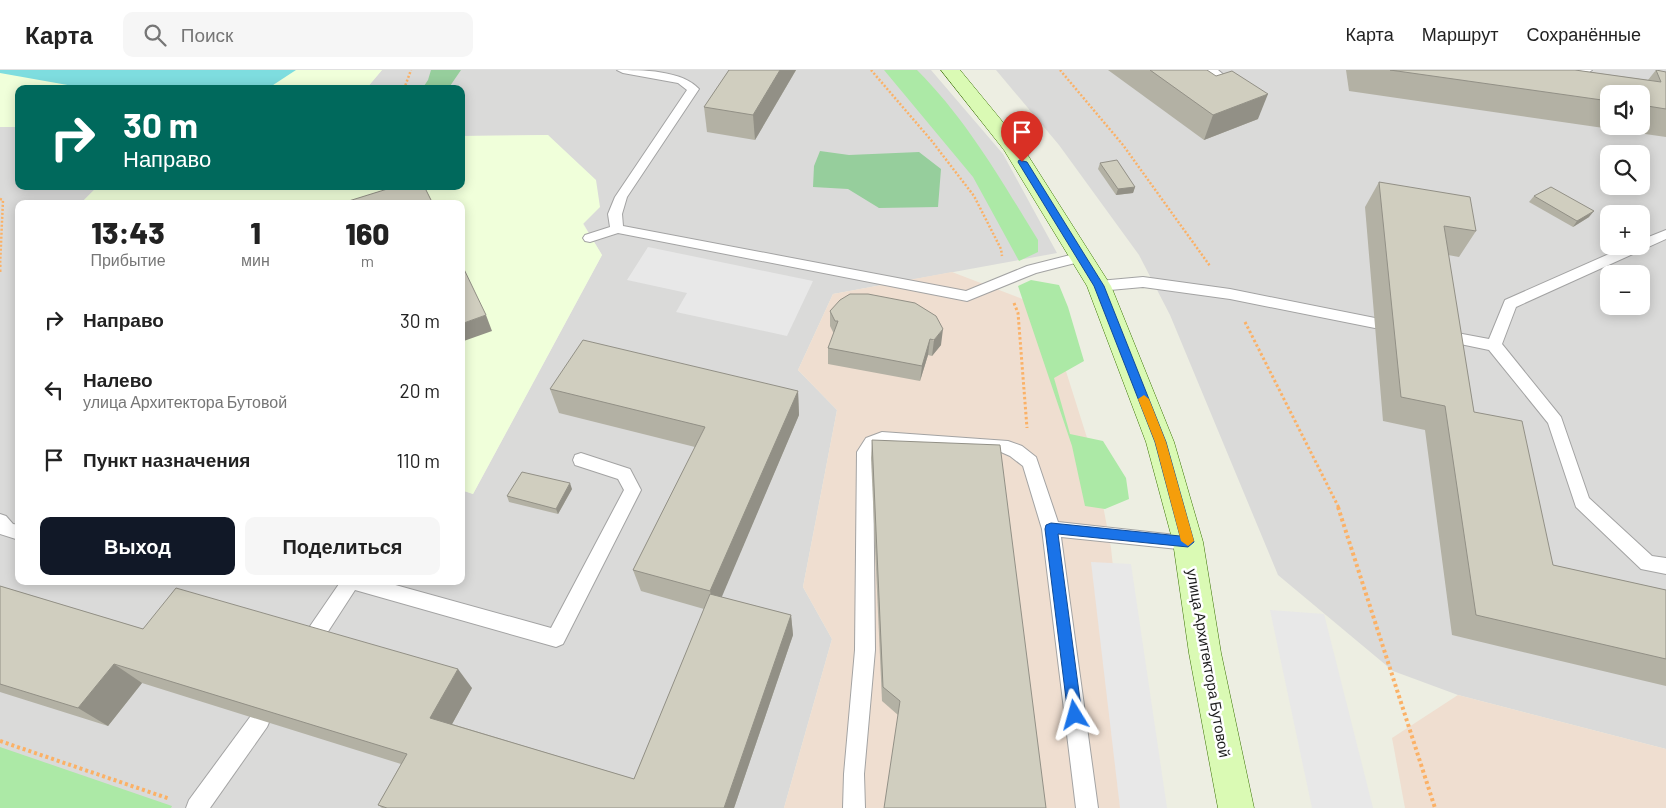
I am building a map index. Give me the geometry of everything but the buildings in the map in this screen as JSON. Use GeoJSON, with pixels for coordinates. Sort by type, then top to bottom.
{"type":"FeatureCollection","features":[{"type":"Feature","properties":{"kind":"main road","name":"улица Архитектора Бутовой"},"geometry":{"type":"LineString","coordinates":[[950,70],[1013,147],[1099,286],[1160,442],[1188,542],[1206,653],[1236,808]]}},
{"type":"Feature","properties":{"kind":"lane"},"geometry":{"type":"LineString","coordinates":[[617,229],[615,214],[621,197],[693,90],[682,80],[623,70]]}},
{"type":"Feature","properties":{"kind":"lane"},"geometry":{"type":"LineString","coordinates":[[1539,70],[1571,75],[1586,70]]}},
{"type":"Feature","properties":{"kind":"lane"},"geometry":{"type":"LineString","coordinates":[[590,238],[617,229],[967,296],[1032,268],[1082,258]]}},
{"type":"Feature","properties":{"kind":"lane"},"geometry":{"type":"LineString","coordinates":[[1650,241],[1666,234]]}},
{"type":"Feature","properties":{"kind":"lane"},"geometry":{"type":"LineString","coordinates":[[1494,345],[1510,304],[1620,255]]}},
{"type":"Feature","properties":{"kind":"lane"},"geometry":{"type":"LineString","coordinates":[[1099,286],[1143,282],[1230,294],[1375,324]]}},
{"type":"Feature","properties":{"kind":"lane"},"geometry":{"type":"LineString","coordinates":[[1439,335],[1494,345],[1555,421],[1582,502],[1647,562],[1666,566]]}},
{"type":"Feature","properties":{"kind":"lane"},"geometry":{"type":"LineString","coordinates":[[854,808],[854,774],[865,650],[865,452],[872,443],[882,438],[1002,446],[1016,451],[1030,462],[1051,529],[1087,808]]}},
{"type":"Feature","properties":{"kind":"lane"},"geometry":{"type":"LineString","coordinates":[[365,585],[556,638],[633,490],[624,474],[582,460]]}},
{"type":"Feature","properties":{"kind":"lane"},"geometry":{"type":"LineString","coordinates":[[0,521],[8,531],[15,532]]}},
{"type":"Feature","properties":{"kind":"lane"},"geometry":{"type":"LineString","coordinates":[[1051,529],[1188,542]]}},
{"type":"Feature","properties":{"kind":"lane"},"geometry":{"type":"LineString","coordinates":[[312,641],[348,585]]}},
{"type":"Feature","properties":{"kind":"lane"},"geometry":{"type":"LineString","coordinates":[[197,808],[260,720]]}},
{"type":"Feature","properties":{"kind":"path"},"geometry":{"type":"LineString","coordinates":[[405,85],[411,70]]}},
{"type":"Feature","properties":{"kind":"path"},"geometry":{"type":"LineString","coordinates":[[1060,70],[1123,144],[1230,294],[1336,500],[1435,808]]}},
{"type":"Feature","properties":{"kind":"path"},"geometry":{"type":"LineString","coordinates":[[0,199],[3,200],[4,212],[0,272]]}},
{"type":"Feature","properties":{"kind":"path"},"geometry":{"type":"LineString","coordinates":[[0,741],[197,808]]}},
{"type":"Feature","properties":{"kind":"shaded area"},"geometry":{"type":"Polygon","coordinates":[[[0,70],[382,70],[369,85],[15,85],[15,127],[0,127],[0,70]]]}},
{"type":"Feature","properties":{"kind":"shaded area"},"geometry":{"type":"Polygon","coordinates":[[[0,70],[296,70],[273,85],[68,85],[0,73],[0,70]]]}},
{"type":"Feature","properties":{"kind":"shaded area"},"geometry":{"type":"Polygon","coordinates":[[[382,70],[931,70],[1003,154],[1057,253],[833,294],[798,370],[837,410],[803,587],[832,639],[784,808],[77,808],[0,777],[0,127],[15,127],[15,190],[94,190],[84,200],[15,200],[15,585],[465,585],[465,491],[473,494],[602,255],[583,223],[548,135],[465,136],[465,85],[369,85],[382,70]]]}},
{"type":"Feature","properties":{"kind":"shaded area"},"geometry":{"type":"Polygon","coordinates":[[[996,70],[1666,70],[1666,749],[1458,695],[1393,671],[1278,575],[1170,315],[1139,255],[1059,145],[996,70]]]}},
{"type":"Feature","properties":{"kind":"shaded area"},"geometry":{"type":"Polygon","coordinates":[[[548,135],[596,180],[600,207],[583,224],[602,255],[473,494],[465,491],[465,200],[84,200],[94,190],[465,190],[465,136],[548,135]]]}},
{"type":"Feature","properties":{"kind":"shaded area"},"geometry":{"type":"Polygon","coordinates":[[[648,247],[813,281],[787,336],[676,312],[687,293],[627,280],[648,247]]]}},
{"type":"Feature","properties":{"kind":"shaded area"},"geometry":{"type":"Polygon","coordinates":[[[952,272],[1046,308],[1095,463],[1111,548],[1139,808],[784,808],[832,639],[803,587],[837,410],[798,370],[833,294],[952,272]]]}},
{"type":"Feature","properties":{"kind":"shaded area"},"geometry":{"type":"Polygon","coordinates":[[[1091,562],[1131,564],[1167,808],[1120,808],[1091,562]]]}},
{"type":"Feature","properties":{"kind":"shaded area"},"geometry":{"type":"Polygon","coordinates":[[[1270,610],[1324,614],[1373,808],[1312,808],[1270,610]]]}},
{"type":"Feature","properties":{"kind":"shaded area"},"geometry":{"type":"Polygon","coordinates":[[[1458,695],[1666,749],[1666,808],[1405,808],[1392,738],[1458,695]]]}},
{"type":"Feature","properties":{"kind":"green space"},"geometry":{"type":"Polygon","coordinates":[[[431,70],[461,70],[451,85],[425,85],[431,70]]]}},
{"type":"Feature","properties":{"kind":"green space"},"geometry":{"type":"Polygon","coordinates":[[[884,70],[917,70],[952,109],[997,173],[1038,240],[1038,252],[1019,261],[973,177],[884,70]]]}},
{"type":"Feature","properties":{"kind":"green space"},"geometry":{"type":"Polygon","coordinates":[[[820,151],[849,155],[919,152],[941,169],[938,207],[879,208],[848,189],[813,187],[814,166],[820,151]]]}},
{"type":"Feature","properties":{"kind":"green space"},"geometry":{"type":"Polygon","coordinates":[[[1031,280],[1059,285],[1068,307],[1084,361],[1054,378],[1070,434],[1103,441],[1126,478],[1129,499],[1105,509],[1085,506],[1072,446],[1018,286],[1031,280]]]}},
{"type":"Feature","properties":{"kind":"green space"},"geometry":{"type":"Polygon","coordinates":[[[0,747],[172,806],[171,808],[0,808],[0,747]]]}},
{"type":"Feature","properties":{"kind":"slow traffic"},"geometry":{"type":"LineString","coordinates":[[1144,399],[1160,442],[1188,541]]}},
{"type":"Feature","properties":{"kind":"route"},"geometry":{"type":"LineString","coordinates":[[1022,162],[1099,286],[1160,442],[1188,542],[1051,529],[1075,715]]}}]}
